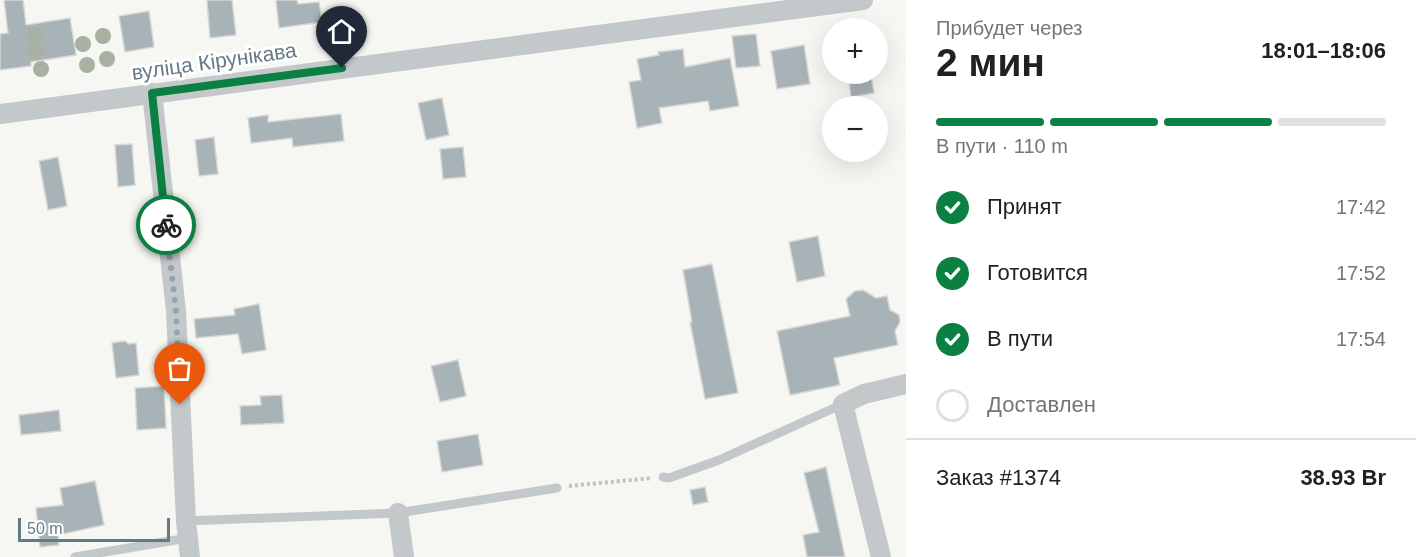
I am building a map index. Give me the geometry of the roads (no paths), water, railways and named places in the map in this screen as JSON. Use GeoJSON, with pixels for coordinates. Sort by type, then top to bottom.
{"type":"FeatureCollection","features":[{"type":"Feature","properties":{"kind":"street","name":"вуліца Кірунікава"},"geometry":{"type":"LineString","coordinates":[[0,114],[863,0]]}},
{"type":"Feature","properties":{"kind":"street"},"geometry":{"type":"LineString","coordinates":[[152,93],[176,311],[188,539]]}},
{"type":"Feature","properties":{"kind":"street"},"geometry":{"type":"LineString","coordinates":[[881,557],[843,404],[864,393],[906,384]]}},
{"type":"Feature","properties":{"kind":"street"},"geometry":{"type":"LineString","coordinates":[[398,513],[404,557]]}},
{"type":"Feature","properties":{"kind":"lane"},"geometry":{"type":"LineString","coordinates":[[663,477],[669,478],[719,460],[843,404]]}},
{"type":"Feature","properties":{"kind":"lane"},"geometry":{"type":"LineString","coordinates":[[75,557],[188,539],[398,513],[557,488]]}}]}
